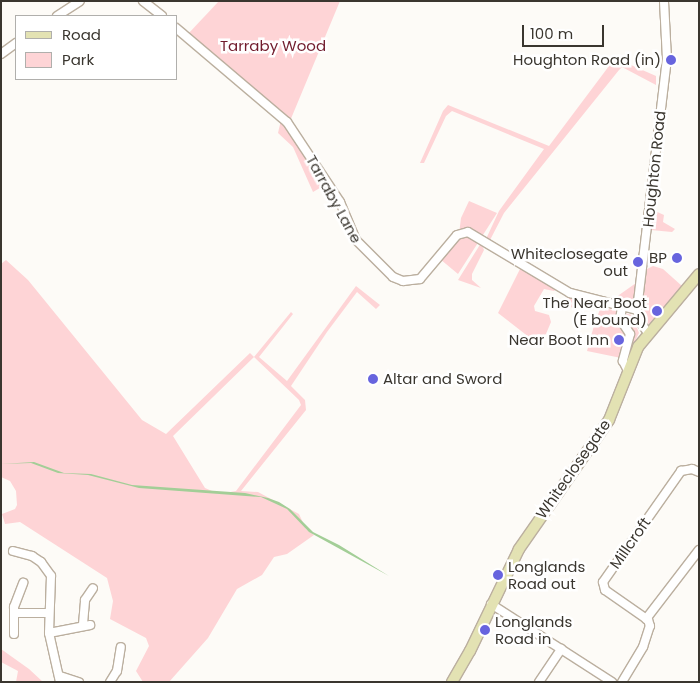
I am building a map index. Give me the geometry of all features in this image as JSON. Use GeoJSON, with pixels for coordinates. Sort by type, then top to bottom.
{"type":"FeatureCollection","features":[{"type":"Feature","properties":{"kind":"main road","name":"Whiteclosegate"},"geometry":{"type":"LineString","coordinates":[[452,682],[470,651],[507,571],[538,518],[600,436],[618,400],[627,369],[648,332],[699,274]]}},
{"type":"Feature","properties":{"kind":"street"},"geometry":{"type":"LineString","coordinates":[[59,15],[80,1]]}},
{"type":"Feature","properties":{"kind":"street"},"geometry":{"type":"LineString","coordinates":[[143,1],[161,15]]}},
{"type":"Feature","properties":{"kind":"street","name":"Houghton Road"},"geometry":{"type":"LineString","coordinates":[[637,310],[667,59],[664,1]]}},
{"type":"Feature","properties":{"kind":"street","name":"Tarraby Lane"},"geometry":{"type":"LineString","coordinates":[[178,30],[287,122],[340,202],[356,240],[393,277],[402,281],[420,279],[458,235],[468,232],[570,292],[637,310]]}},
{"type":"Feature","properties":{"kind":"street"},"geometry":{"type":"LineString","coordinates":[[1,54],[15,44]]}},
{"type":"Feature","properties":{"kind":"street"},"geometry":{"type":"LineString","coordinates":[[622,307],[620,319],[630,334],[623,361],[627,369]]}},
{"type":"Feature","properties":{"kind":"street"},"geometry":{"type":"LineString","coordinates":[[637,310],[641,324],[648,332]]}},
{"type":"Feature","properties":{"kind":"street","name":"Millcroft"},"geometry":{"type":"LineString","coordinates":[[646,619],[632,613],[605,590],[603,582],[681,471],[692,468],[699,472]]}},
{"type":"Feature","properties":{"kind":"street"},"geometry":{"type":"LineString","coordinates":[[622,682],[648,638],[650,626],[646,619],[699,550]]}},
{"type":"Feature","properties":{"kind":"street"},"geometry":{"type":"LineString","coordinates":[[13,551],[32,556],[48,571],[52,581],[49,633],[60,679],[80,682]]}},
{"type":"Feature","properties":{"kind":"street"},"geometry":{"type":"LineString","coordinates":[[14,634],[14,613],[23,583]]}},
{"type":"Feature","properties":{"kind":"street"},"geometry":{"type":"LineString","coordinates":[[49,633],[87,625],[85,600],[92,588]]}},
{"type":"Feature","properties":{"kind":"street"},"geometry":{"type":"LineString","coordinates":[[491,604],[612,682]]}},
{"type":"Feature","properties":{"kind":"street"},"geometry":{"type":"LineString","coordinates":[[14,613],[49,613]]}},
{"type":"Feature","properties":{"kind":"street"},"geometry":{"type":"LineString","coordinates":[[110,682],[117,671],[122,646]]}},
{"type":"Feature","properties":{"kind":"street"},"geometry":{"type":"LineString","coordinates":[[538,682],[562,649]]}},
{"type":"Feature","properties":{"kind":"green space","name":"Tarraby Wood"},"geometry":{"type":"Polygon","coordinates":[[[219,1],[340,1],[290,121],[188,34],[219,1]]]}},
{"type":"Feature","properties":{"kind":"green space"},"geometry":{"type":"Polygon","coordinates":[[[615,58],[656,76],[656,85],[622,67],[504,213],[489,242],[486,239],[499,211],[544,149],[452,111],[446,116],[424,163],[420,163],[443,111],[448,105],[549,146],[615,58]]]}},
{"type":"Feature","properties":{"kind":"green space"},"geometry":{"type":"Polygon","coordinates":[[[281,120],[292,131],[325,185],[313,192],[293,147],[278,133],[281,120]]]}},
{"type":"Feature","properties":{"kind":"green space"},"geometry":{"type":"Polygon","coordinates":[[[469,201],[497,213],[458,274],[440,259],[459,234],[461,218],[469,201]]]}},
{"type":"Feature","properties":{"kind":"green space"},"geometry":{"type":"Polygon","coordinates":[[[655,211],[664,215],[663,222],[675,229],[672,232],[651,230],[651,214],[655,211]]]}},
{"type":"Feature","properties":{"kind":"green space"},"geometry":{"type":"Polygon","coordinates":[[[481,243],[484,250],[472,274],[472,280],[481,288],[458,280],[481,243]]]}},
{"type":"Feature","properties":{"kind":"green space"},"geometry":{"type":"Polygon","coordinates":[[[6,260],[28,280],[142,420],[166,434],[250,353],[254,357],[291,312],[293,314],[259,357],[287,381],[356,286],[380,305],[376,309],[357,292],[327,332],[291,386],[305,400],[306,410],[241,491],[258,492],[299,514],[306,529],[314,535],[287,554],[274,557],[262,575],[237,589],[208,638],[169,682],[143,682],[136,671],[149,646],[146,638],[110,619],[113,601],[107,578],[20,522],[5,524],[2,514],[15,509],[17,505],[16,491],[10,481],[1,477],[1,264],[6,260]],[[254,357],[173,436],[205,488],[219,494],[236,491],[301,405],[299,400],[254,357]]]}},
{"type":"Feature","properties":{"kind":"green space"},"geometry":{"type":"Polygon","coordinates":[[[522,265],[557,288],[554,291],[544,289],[534,306],[535,311],[549,315],[551,322],[543,341],[534,341],[498,313],[522,265]]]}},
{"type":"Feature","properties":{"kind":"green space"},"geometry":{"type":"Polygon","coordinates":[[[653,266],[663,269],[682,286],[649,324],[644,322],[640,310],[645,270],[653,266]]]}},
{"type":"Feature","properties":{"kind":"green space"},"geometry":{"type":"Polygon","coordinates":[[[636,283],[634,305],[612,300],[636,283]]]}},
{"type":"Feature","properties":{"kind":"green space"},"geometry":{"type":"Polygon","coordinates":[[[568,295],[596,305],[595,308],[578,303],[574,308],[563,305],[568,295]]]}},
{"type":"Feature","properties":{"kind":"green space"},"geometry":{"type":"Polygon","coordinates":[[[601,307],[632,315],[639,333],[626,359],[587,351],[595,322],[599,323],[600,318],[597,317],[601,307]]]}},
{"type":"Feature","properties":{"kind":"green space"},"geometry":{"type":"Polygon","coordinates":[[[1,649],[29,669],[43,682],[16,682],[18,671],[1,662],[1,649]]]}},
{"type":"Feature","properties":{"kind":"shaded area"},"geometry":{"type":"Polygon","coordinates":[[[34,462],[64,473],[91,474],[132,485],[245,493],[268,498],[290,509],[313,532],[339,545],[389,576],[309,532],[287,509],[261,497],[139,488],[88,475],[58,473],[31,463],[1,464],[34,462]]]}},
{"type":"Feature","properties":{"kind":"place","name":"Houghton Road (in)"},"geometry":{"type":"Point","coordinates":[671,60]}},
{"type":"Feature","properties":{"kind":"place","name":"BP"},"geometry":{"type":"Point","coordinates":[677,258]}},
{"type":"Feature","properties":{"kind":"place","name":"Whiteclosegate out"},"geometry":{"type":"Point","coordinates":[638,262]}},
{"type":"Feature","properties":{"kind":"place","name":"The Near Boot (E bound)"},"geometry":{"type":"Point","coordinates":[657,311]}},
{"type":"Feature","properties":{"kind":"place","name":"Near Boot Inn"},"geometry":{"type":"Point","coordinates":[619,340]}},
{"type":"Feature","properties":{"kind":"place","name":"Altar and Sword"},"geometry":{"type":"Point","coordinates":[373,379]}},
{"type":"Feature","properties":{"kind":"place","name":"Longlands Road out"},"geometry":{"type":"Point","coordinates":[498,575]}},
{"type":"Feature","properties":{"kind":"place","name":"Longlands Road in"},"geometry":{"type":"Point","coordinates":[485,630]}}]}
